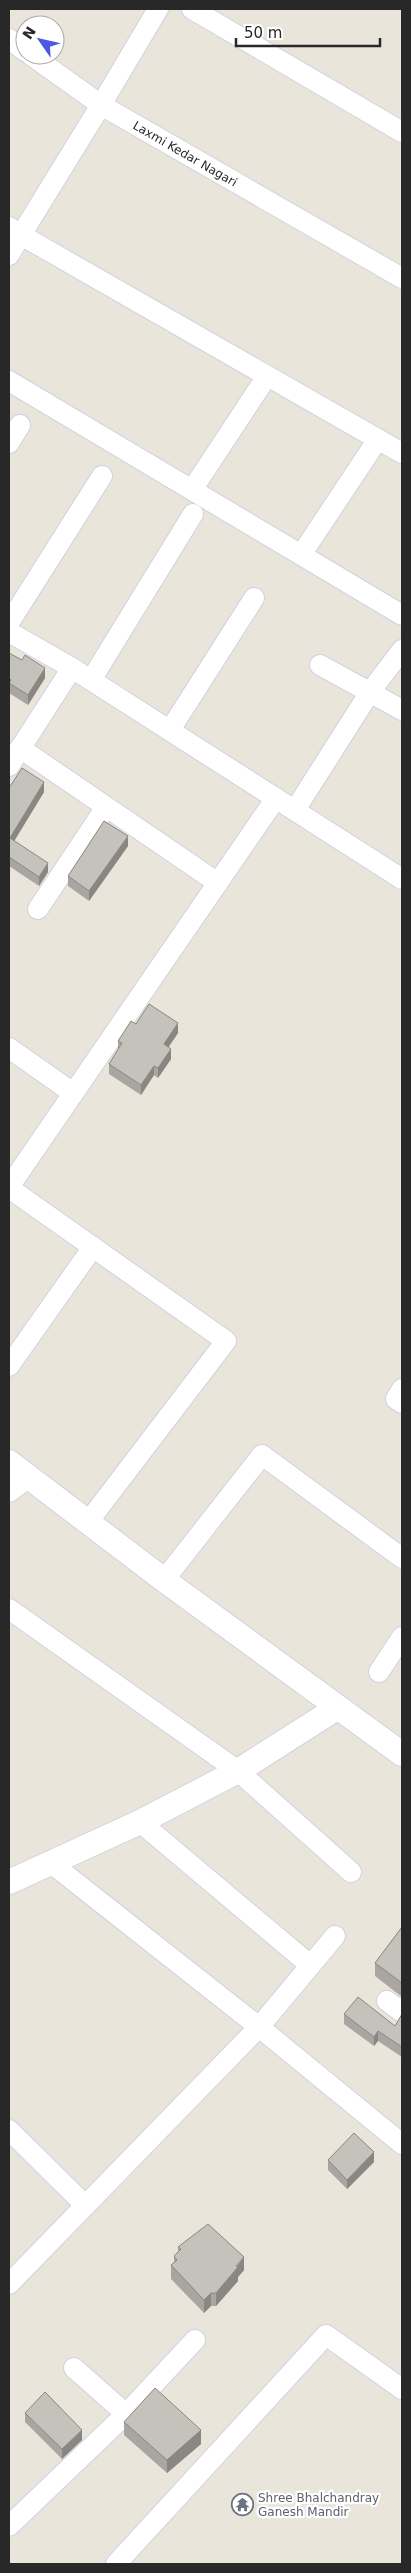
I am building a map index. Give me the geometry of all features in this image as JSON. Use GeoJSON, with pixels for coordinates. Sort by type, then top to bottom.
{"type":"FeatureCollection","features":[{"type":"Feature","properties":{"kind":"street"},"geometry":{"type":"LineString","coordinates":[[9,255],[15,231],[101,105],[158,9]]}},
{"type":"Feature","properties":{"kind":"street"},"geometry":{"type":"LineString","coordinates":[[192,9],[402,132]]}},
{"type":"Feature","properties":{"kind":"street","name":"Laxmi Kedar Nagari"},"geometry":{"type":"LineString","coordinates":[[45,65],[101,105],[402,278]]}},
{"type":"Feature","properties":{"kind":"street"},"geometry":{"type":"LineString","coordinates":[[15,231],[402,453]]}},
{"type":"Feature","properties":{"kind":"street"},"geometry":{"type":"LineString","coordinates":[[192,490],[267,376]]}},
{"type":"Feature","properties":{"kind":"street"},"geometry":{"type":"LineString","coordinates":[[9,381],[402,615]]}},
{"type":"Feature","properties":{"kind":"street"},"geometry":{"type":"LineString","coordinates":[[9,443],[20,425]]}},
{"type":"Feature","properties":{"kind":"street"},"geometry":{"type":"LineString","coordinates":[[301,555],[378,439]]}},
{"type":"Feature","properties":{"kind":"street"},"geometry":{"type":"LineString","coordinates":[[9,623],[102,476]]}},
{"type":"Feature","properties":{"kind":"street"},"geometry":{"type":"LineString","coordinates":[[90,680],[193,514]]}},
{"type":"Feature","properties":{"kind":"street"},"geometry":{"type":"LineString","coordinates":[[170,730],[254,598]]}},
{"type":"Feature","properties":{"kind":"street"},"geometry":{"type":"LineString","coordinates":[[9,632],[72,668],[402,879]]}},
{"type":"Feature","properties":{"kind":"street"},"geometry":{"type":"LineString","coordinates":[[295,810],[370,692],[402,650]]}},
{"type":"Feature","properties":{"kind":"street"},"geometry":{"type":"LineString","coordinates":[[320,665],[402,710]]}},
{"type":"Feature","properties":{"kind":"street"},"geometry":{"type":"LineString","coordinates":[[9,766],[72,668]]}},
{"type":"Feature","properties":{"kind":"street"},"geometry":{"type":"LineString","coordinates":[[20,748],[218,882]]}},
{"type":"Feature","properties":{"kind":"street"},"geometry":{"type":"LineString","coordinates":[[88,1522],[226,1341],[9,1187],[276,798]]}},
{"type":"Feature","properties":{"kind":"street"},"geometry":{"type":"LineString","coordinates":[[38,909],[106,807]]}},
{"type":"Feature","properties":{"kind":"street"},"geometry":{"type":"LineString","coordinates":[[9,1048],[73,1093]]}},
{"type":"Feature","properties":{"kind":"street"},"geometry":{"type":"LineString","coordinates":[[9,1366],[93,1247]]}},
{"type":"Feature","properties":{"kind":"street"},"geometry":{"type":"LineString","coordinates":[[402,1389],[396,1399],[402,1403]]}},
{"type":"Feature","properties":{"kind":"street"},"geometry":{"type":"LineString","coordinates":[[164,1580],[262,1455],[402,1558]]}},
{"type":"Feature","properties":{"kind":"street"},"geometry":{"type":"LineString","coordinates":[[9,1462],[164,1580],[402,1754]]}},
{"type":"Feature","properties":{"kind":"street"},"geometry":{"type":"LineString","coordinates":[[9,1492],[28,1477]]}},
{"type":"Feature","properties":{"kind":"street"},"geometry":{"type":"LineString","coordinates":[[12,1616],[238,1771],[351,1872]]}},
{"type":"Feature","properties":{"kind":"street"},"geometry":{"type":"LineString","coordinates":[[379,1672],[402,1637]]}},
{"type":"Feature","properties":{"kind":"street"},"geometry":{"type":"LineString","coordinates":[[9,1882],[140,1822],[238,1771],[337,1708]]}},
{"type":"Feature","properties":{"kind":"street"},"geometry":{"type":"LineString","coordinates":[[140,1822],[310,1965]]}},
{"type":"Feature","properties":{"kind":"street"},"geometry":{"type":"LineString","coordinates":[[51,1863],[259,2026],[402,2144]]}},
{"type":"Feature","properties":{"kind":"street"},"geometry":{"type":"LineString","coordinates":[[9,2284],[259,2026],[335,1936]]}},
{"type":"Feature","properties":{"kind":"street"},"geometry":{"type":"LineString","coordinates":[[9,2130],[85,2206]]}},
{"type":"Feature","properties":{"kind":"street"},"geometry":{"type":"LineString","coordinates":[[116,2564],[326,2335],[402,2389]]}},
{"type":"Feature","properties":{"kind":"street"},"geometry":{"type":"LineString","coordinates":[[9,2526],[126,2414],[195,2340]]}},
{"type":"Feature","properties":{"kind":"street"},"geometry":{"type":"LineString","coordinates":[[74,2368],[126,2414]]}},
{"type":"Feature","properties":{"kind":"building"},"geometry":{"type":"Polygon","coordinates":[[[9,653],[22,660],[25,655],[45,668],[28,695],[9,683],[11,680],[9,678],[9,653]]]}},
{"type":"Feature","properties":{"kind":"building"},"geometry":{"type":"Polygon","coordinates":[[[22,768],[44,782],[10,838],[48,863],[39,877],[9,857],[9,788],[22,768]]]}},
{"type":"Feature","properties":{"kind":"building"},"geometry":{"type":"Polygon","coordinates":[[[104,821],[128,836],[89,891],[68,876],[104,821]]]}},
{"type":"Feature","properties":{"kind":"building"},"geometry":{"type":"Polygon","coordinates":[[[149,1004],[178,1023],[164,1044],[171,1049],[158,1068],[154,1066],[141,1085],[109,1064],[122,1043],[118,1041],[131,1021],[136,1024],[149,1004]]]}},
{"type":"Feature","properties":{"kind":"building"},"geometry":{"type":"Polygon","coordinates":[[[402,1927],[402,1983],[375,1963],[402,1927]]]}},
{"type":"Feature","properties":{"kind":"building"},"geometry":{"type":"Polygon","coordinates":[[[358,1997],[395,2026],[402,2014],[402,2047],[378,2031],[374,2037],[344,2014],[358,1997]]]}},
{"type":"Feature","properties":{"kind":"building"},"geometry":{"type":"Polygon","coordinates":[[[354,2133],[374,2152],[347,2180],[328,2160],[354,2133]]]}},
{"type":"Feature","properties":{"kind":"building"},"geometry":{"type":"Polygon","coordinates":[[[208,2224],[244,2257],[216,2293],[211,2293],[204,2300],[171,2265],[177,2260],[174,2256],[181,2249],[178,2247],[208,2224]]]}},
{"type":"Feature","properties":{"kind":"building"},"geometry":{"type":"Polygon","coordinates":[[[155,2388],[201,2430],[167,2460],[124,2422],[155,2388]]]}},
{"type":"Feature","properties":{"kind":"building"},"geometry":{"type":"Polygon","coordinates":[[[45,2392],[82,2430],[62,2449],[25,2413],[45,2392]]]}},
{"type":"Feature","properties":{"kind":"place","name":"Shree Bhalchandray Ganesh Mandir"},"geometry":{"type":"Point","coordinates":[242,2505]}}]}
